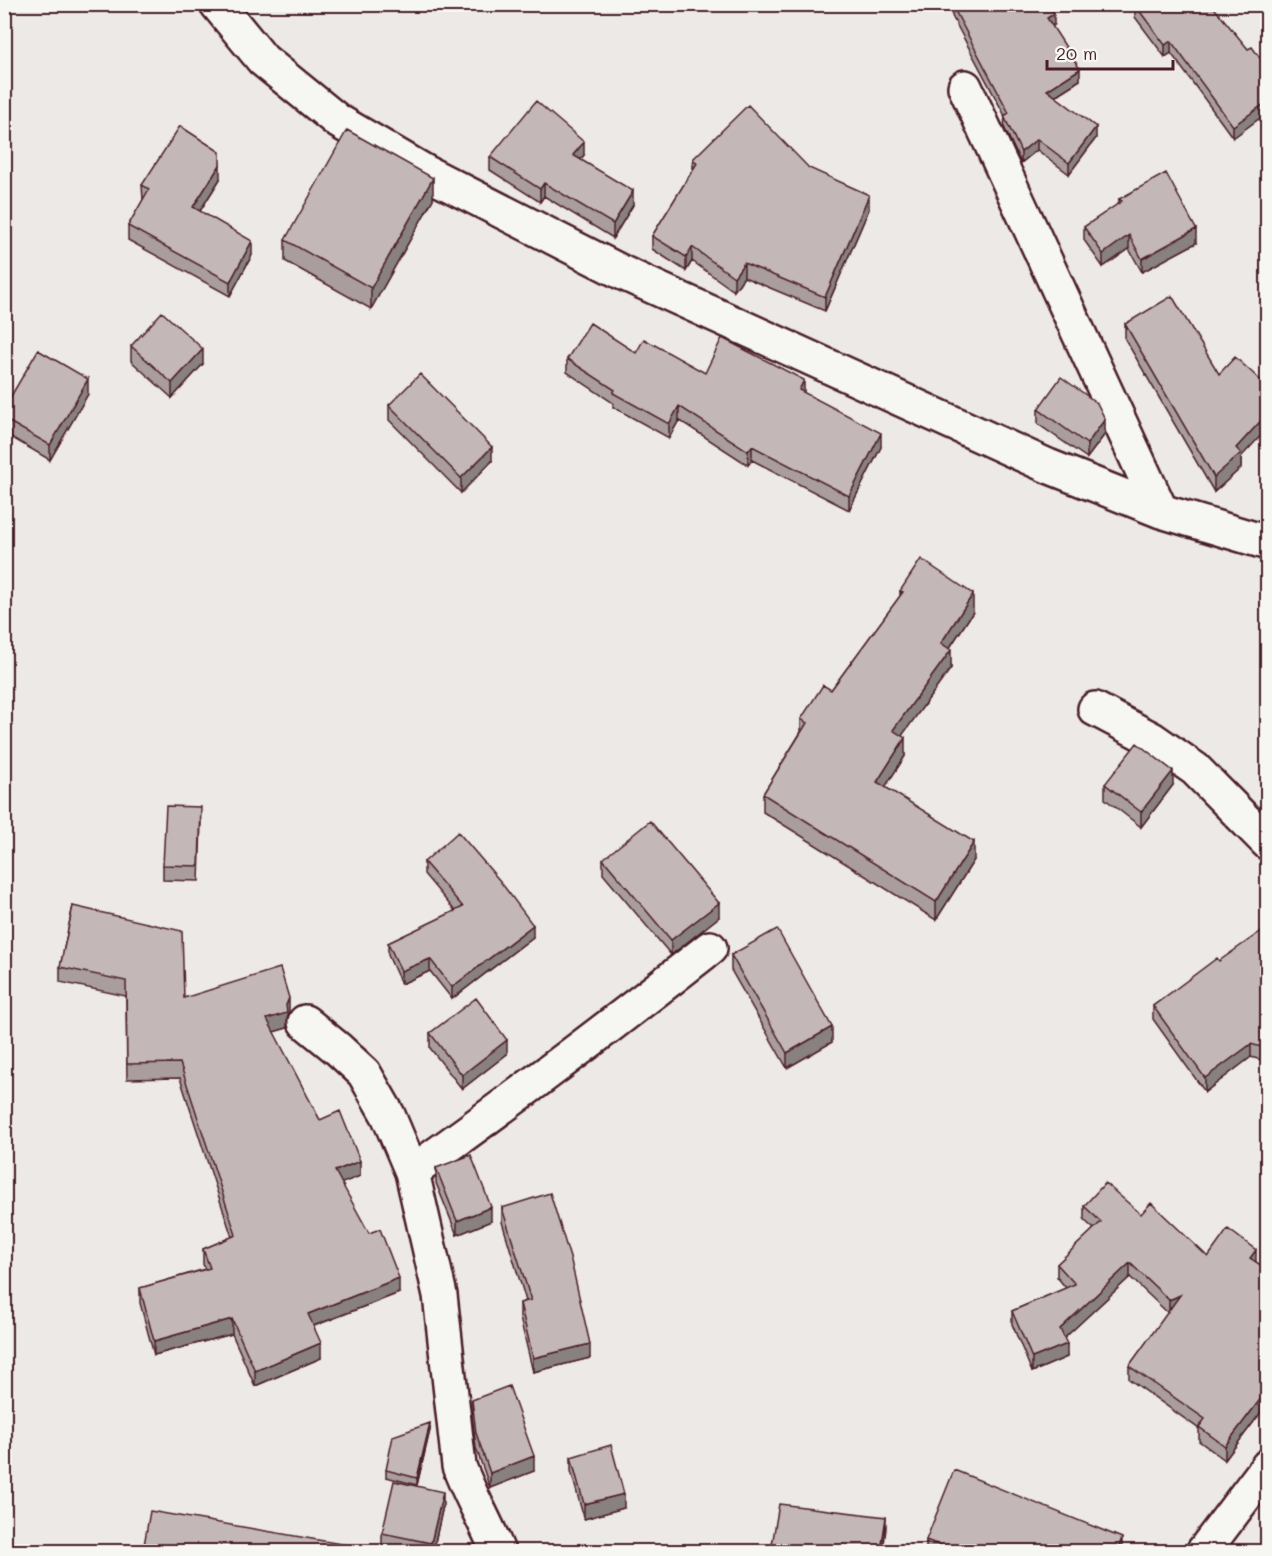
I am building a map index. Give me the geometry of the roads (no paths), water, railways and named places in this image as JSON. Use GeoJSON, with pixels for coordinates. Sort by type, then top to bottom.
{"type":"FeatureCollection","features":[{"type":"Feature","properties":{"kind":"street"},"geometry":{"type":"LineString","coordinates":[[217,4],[263,60],[338,121],[425,172],[623,273],[1037,461],[1161,511],[1268,543]]}},
{"type":"Feature","properties":{"kind":"street"},"geometry":{"type":"LineString","coordinates":[[965,87],[1161,511]]}},
{"type":"Feature","properties":{"kind":"street"},"geometry":{"type":"LineString","coordinates":[[1095,709],[1152,739],[1195,769],[1268,843]]}},
{"type":"Feature","properties":{"kind":"street"},"geometry":{"type":"LineString","coordinates":[[412,1172],[484,1121],[710,948]]}},
{"type":"Feature","properties":{"kind":"street"},"geometry":{"type":"LineString","coordinates":[[305,1022],[364,1073],[388,1115],[412,1172],[440,1295],[459,1466],[468,1493],[489,1528],[498,1551]]}},
{"type":"Feature","properties":{"kind":"street"},"geometry":{"type":"LineString","coordinates":[[1203,1551],[1268,1466]]}}]}
